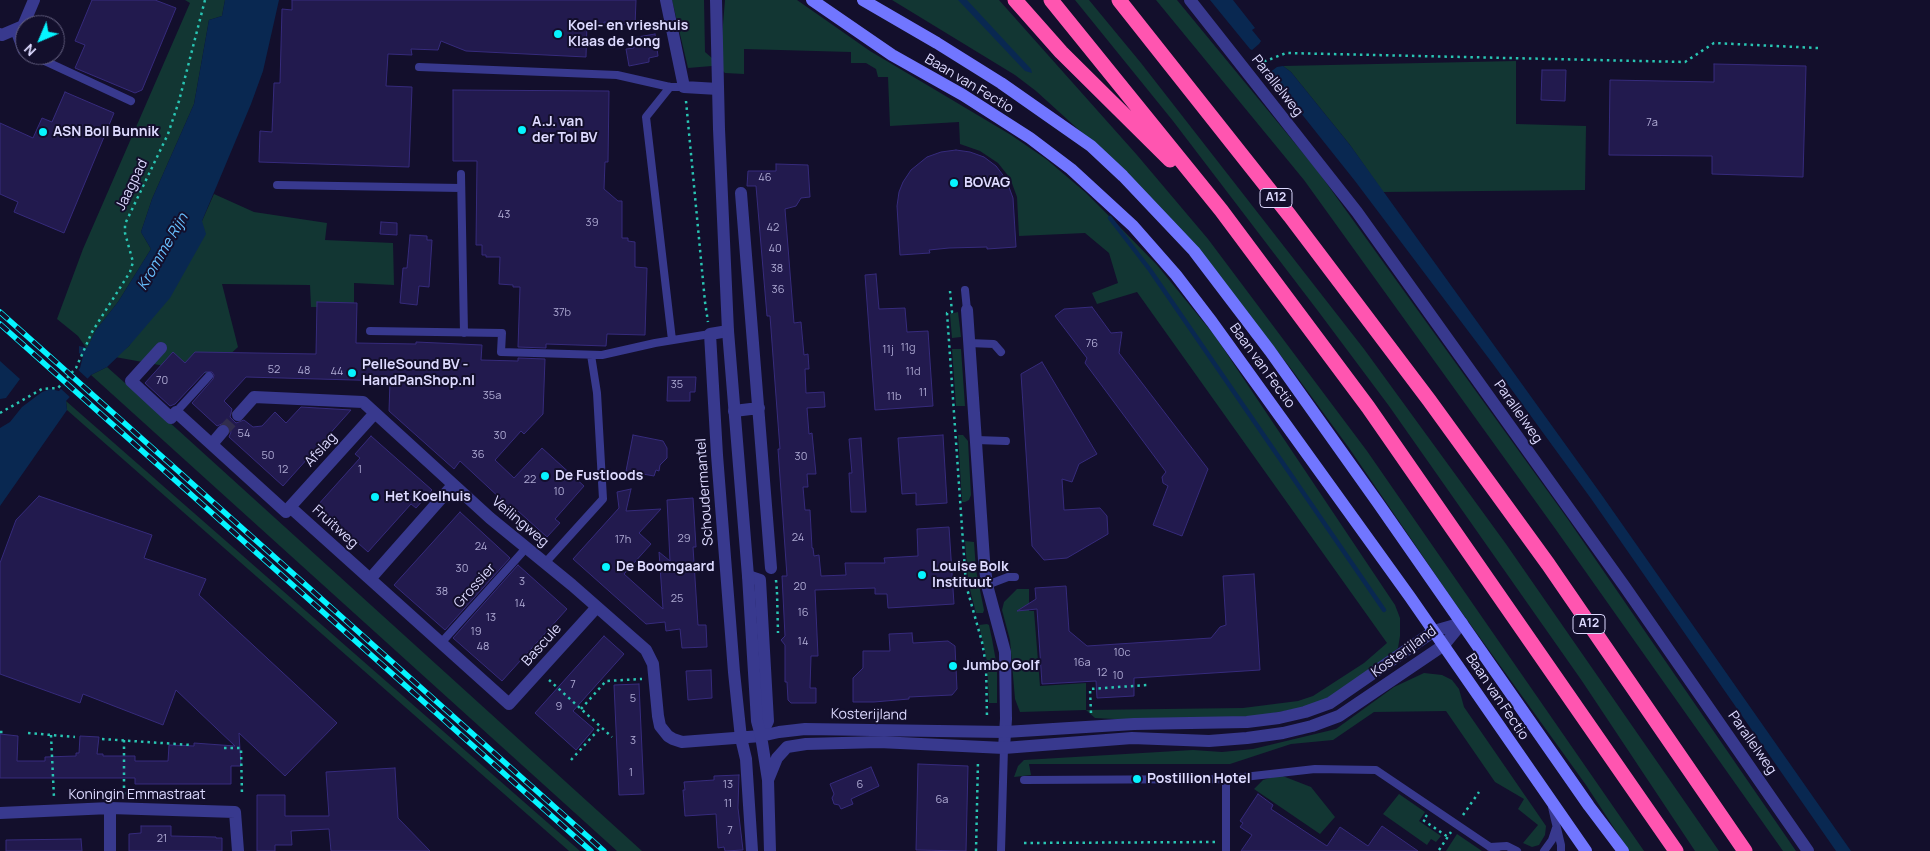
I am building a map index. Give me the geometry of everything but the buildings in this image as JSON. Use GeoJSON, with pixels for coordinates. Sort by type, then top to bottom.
{"type":"FeatureCollection","features":[{"type":"Feature","properties":{"kind":"highway"},"geometry":{"type":"LineString","coordinates":[[1015,0],[1061,52],[1220,210]]}},
{"type":"Feature","properties":{"kind":"highway"},"geometry":{"type":"LineString","coordinates":[[1051,0],[1220,210],[1408,463],[1676,851]]}},
{"type":"Feature","properties":{"kind":"highway","name":"A12"},"geometry":{"type":"LineString","coordinates":[[1119,0],[1290,216],[1430,400],[1553,572],[1745,851]]}},
{"type":"Feature","properties":{"kind":"main road","name":"Baan van Fectio"},"geometry":{"type":"LineString","coordinates":[[812,0],[892,55],[1030,138],[1071,169],[1127,220],[1176,275],[1212,322],[1444,645],[1586,851]]}},
{"type":"Feature","properties":{"kind":"main road","name":"Baan van Fectio"},"geometry":{"type":"LineString","coordinates":[[862,0],[937,43],[1091,146],[1194,250],[1264,344],[1623,851]]}},
{"type":"Feature","properties":{"kind":"street"},"geometry":{"type":"LineString","coordinates":[[0,34],[24,26],[34,0]]}},
{"type":"Feature","properties":{"kind":"street"},"geometry":{"type":"LineString","coordinates":[[666,0],[684,87],[718,89]]}},
{"type":"Feature","properties":{"kind":"street"},"geometry":{"type":"LineString","coordinates":[[716,0],[728,331],[748,576],[757,721],[768,780],[770,851]]}},
{"type":"Feature","properties":{"kind":"street","name":"Parallelweg"},"geometry":{"type":"LineString","coordinates":[[1190,0],[1357,212],[1625,587],[1808,851]]}},
{"type":"Feature","properties":{"kind":"street"},"geometry":{"type":"LineString","coordinates":[[741,193],[771,568]]}},
{"type":"Feature","properties":{"kind":"street"},"geometry":{"type":"LineString","coordinates":[[967,310],[987,586],[1005,652],[1004,748]]}},
{"type":"Feature","properties":{"kind":"street"},"geometry":{"type":"LineString","coordinates":[[710,334],[728,331]]}},
{"type":"Feature","properties":{"kind":"street","name":"Schoudermantel"},"geometry":{"type":"LineString","coordinates":[[710,334],[717,455],[741,738],[746,758],[752,851]]}},
{"type":"Feature","properties":{"kind":"street","name":"Fruitweg"},"geometry":{"type":"LineString","coordinates":[[161,348],[131,381],[172,418],[176,412],[286,512],[290,507],[509,704]]}},
{"type":"Feature","properties":{"kind":"street","name":"Veilingweg"},"geometry":{"type":"LineString","coordinates":[[238,415],[254,397],[363,402],[490,518],[527,547],[646,650],[653,664],[660,726],[668,736],[682,742],[741,738]]}},
{"type":"Feature","properties":{"kind":"street"},"geometry":{"type":"LineString","coordinates":[[734,411],[759,408]]}},
{"type":"Feature","properties":{"kind":"street","name":"Afslag"},"geometry":{"type":"LineString","coordinates":[[290,507],[374,413]]}},
{"type":"Feature","properties":{"kind":"street"},"geometry":{"type":"LineString","coordinates":[[212,444],[223,431]]}},
{"type":"Feature","properties":{"kind":"street"},"geometry":{"type":"LineString","coordinates":[[370,578],[453,484]]}},
{"type":"Feature","properties":{"kind":"street","name":"Bascule"},"geometry":{"type":"LineString","coordinates":[[509,704],[597,607]]}},
{"type":"Feature","properties":{"kind":"street","name":"Kosterijland"},"geometry":{"type":"LineString","coordinates":[[761,736],[805,729],[1005,732],[1134,724],[1247,722],[1305,712],[1330,703],[1434,631],[1462,623]]}},
{"type":"Feature","properties":{"kind":"street","name":"Kosterijland"},"geometry":{"type":"LineString","coordinates":[[787,747],[806,744],[879,742],[1004,748],[1132,738],[1218,740],[1283,733],[1312,726],[1339,716],[1444,645],[1462,623]]}},
{"type":"Feature","properties":{"kind":"street"},"geometry":{"type":"LineString","coordinates":[[741,738],[761,736],[787,747],[777,758],[768,780]]}},
{"type":"Feature","properties":{"kind":"street"},"geometry":{"type":"LineString","coordinates":[[110,808],[110,851]]}},
{"type":"Feature","properties":{"kind":"street","name":"Koningin Emmastraat"},"geometry":{"type":"LineString","coordinates":[[0,812],[110,808],[235,812],[238,851]]}},
{"type":"Feature","properties":{"kind":"lane"},"geometry":{"type":"LineString","coordinates":[[54,65],[131,100]]}},
{"type":"Feature","properties":{"kind":"lane"},"geometry":{"type":"LineString","coordinates":[[419,67],[617,75],[670,87],[684,87]]}},
{"type":"Feature","properties":{"kind":"lane"},"geometry":{"type":"LineString","coordinates":[[670,87],[646,117],[672,340]]}},
{"type":"Feature","properties":{"kind":"lane"},"geometry":{"type":"LineString","coordinates":[[461,174],[464,333]]}},
{"type":"Feature","properties":{"kind":"lane"},"geometry":{"type":"LineString","coordinates":[[277,185],[461,188]]}},
{"type":"Feature","properties":{"kind":"lane"},"geometry":{"type":"LineString","coordinates":[[965,290],[967,310]]}},
{"type":"Feature","properties":{"kind":"lane"},"geometry":{"type":"LineString","coordinates":[[370,331],[502,333],[501,352],[591,355],[602,355],[710,334]]}},
{"type":"Feature","properties":{"kind":"lane"},"geometry":{"type":"LineString","coordinates":[[969,342],[994,344],[1001,352]]}},
{"type":"Feature","properties":{"kind":"lane"},"geometry":{"type":"LineString","coordinates":[[545,563],[603,499],[597,393],[591,355]]}},
{"type":"Feature","properties":{"kind":"lane"},"geometry":{"type":"LineString","coordinates":[[176,412],[209,376]]}},
{"type":"Feature","properties":{"kind":"lane"},"geometry":{"type":"LineString","coordinates":[[976,440],[1006,440]]}},
{"type":"Feature","properties":{"kind":"lane","name":"Grossier"},"geometry":{"type":"LineString","coordinates":[[441,643],[527,547]]}},
{"type":"Feature","properties":{"kind":"lane"},"geometry":{"type":"LineString","coordinates":[[987,586],[1008,577],[1015,577]]}},
{"type":"Feature","properties":{"kind":"lane"},"geometry":{"type":"LineString","coordinates":[[1002,851],[1004,748]]}},
{"type":"Feature","properties":{"kind":"lane"},"geometry":{"type":"LineString","coordinates":[[1024,780],[1226,779],[1310,770],[1376,770],[1493,849],[1507,846],[1517,851]]}},
{"type":"Feature","properties":{"kind":"lane"},"geometry":{"type":"LineString","coordinates":[[1226,779],[1226,851]]}},
{"type":"Feature","properties":{"kind":"lane"},"geometry":{"type":"LineString","coordinates":[[1550,800],[1562,845],[1561,851]]}},
{"type":"Feature","properties":{"kind":"lane"},"geometry":{"type":"LineString","coordinates":[[1544,851],[1552,840],[1556,826]]}},
{"type":"Feature","properties":{"kind":"path","name":"Jaagpad"},"geometry":{"type":"LineString","coordinates":[[0,413],[42,389],[58,388],[76,368],[92,332],[130,272],[133,262],[124,224],[168,134],[180,101],[205,0]]}},
{"type":"Feature","properties":{"kind":"path"},"geometry":{"type":"LineString","coordinates":[[1244,69],[1286,53],[1685,62],[1714,43],[1818,48]]}},
{"type":"Feature","properties":{"kind":"path"},"geometry":{"type":"LineString","coordinates":[[684,87],[705,302],[710,334]]}},
{"type":"Feature","properties":{"kind":"path"},"geometry":{"type":"LineString","coordinates":[[950,291],[952,312],[947,312],[966,585],[982,642],[986,665],[987,720]]}},
{"type":"Feature","properties":{"kind":"path"},"geometry":{"type":"LineString","coordinates":[[539,671],[612,738]]}},
{"type":"Feature","properties":{"kind":"path"},"geometry":{"type":"LineString","coordinates":[[581,709],[606,681],[654,678]]}},
{"type":"Feature","properties":{"kind":"path"},"geometry":{"type":"LineString","coordinates":[[1091,716],[1090,689],[1147,685]]}},
{"type":"Feature","properties":{"kind":"path"},"geometry":{"type":"LineString","coordinates":[[571,760],[601,727]]}},
{"type":"Feature","properties":{"kind":"path"},"geometry":{"type":"LineString","coordinates":[[28,733],[75,736]]}},
{"type":"Feature","properties":{"kind":"path"},"geometry":{"type":"LineString","coordinates":[[51,735],[54,810]]}},
{"type":"Feature","properties":{"kind":"path"},"geometry":{"type":"LineString","coordinates":[[102,738],[191,745]]}},
{"type":"Feature","properties":{"kind":"path"},"geometry":{"type":"LineString","coordinates":[[124,740],[125,808]]}},
{"type":"Feature","properties":{"kind":"path"},"geometry":{"type":"LineString","coordinates":[[224,748],[241,748],[242,796]]}},
{"type":"Feature","properties":{"kind":"path"},"geometry":{"type":"LineString","coordinates":[[976,851],[978,758]]}},
{"type":"Feature","properties":{"kind":"path"},"geometry":{"type":"LineString","coordinates":[[1457,824],[1479,792]]}},
{"type":"Feature","properties":{"kind":"path"},"geometry":{"type":"LineString","coordinates":[[1439,850],[1449,836]]}},
{"type":"Feature","properties":{"kind":"path"},"geometry":{"type":"LineString","coordinates":[[1024,843],[1226,842]]}},
{"type":"Feature","properties":{"kind":"green space"},"geometry":{"type":"Polygon","coordinates":[[[185,0],[225,0],[222,16],[209,20],[194,104],[152,199],[141,232],[151,249],[118,302],[96,330],[87,349],[78,336],[57,319],[83,249],[190,3],[185,0]]]}},
{"type":"Feature","properties":{"kind":"green space"},"geometry":{"type":"Polygon","coordinates":[[[672,0],[704,0],[705,52],[712,58],[712,66],[688,68],[672,0]]]}},
{"type":"Feature","properties":{"kind":"green space"},"geometry":{"type":"Polygon","coordinates":[[[725,0],[797,0],[870,51],[1011,135],[1046,159],[1085,192],[1157,265],[1215,336],[1395,605],[1400,618],[1398,648],[1386,660],[1337,693],[1311,706],[1253,717],[1133,720],[1095,718],[1086,710],[1243,708],[1298,701],[1313,696],[1364,663],[1387,643],[1137,292],[1097,304],[1092,293],[1118,283],[1109,253],[1085,233],[1019,236],[1017,197],[1010,178],[998,163],[980,151],[960,144],[959,122],[890,126],[888,77],[878,77],[876,69],[866,63],[851,63],[851,52],[744,49],[744,74],[725,73],[722,70],[722,36],[725,0]]]}},
{"type":"Feature","properties":{"kind":"green space"},"geometry":{"type":"Polygon","coordinates":[[[892,0],[999,0],[1137,155],[1208,239],[1367,451],[1644,851],[1629,851],[1586,785],[1450,596],[1349,448],[1292,370],[1238,301],[1123,170],[1036,91],[1015,75],[892,0]]]}},
{"type":"Feature","properties":{"kind":"green space"},"geometry":{"type":"Polygon","coordinates":[[[1075,0],[1089,0],[1141,63],[1364,349],[1506,544],[1719,851],[1695,851],[1582,681],[1389,406],[1173,121],[1075,0]]]}},
{"type":"Feature","properties":{"kind":"green space"},"geometry":{"type":"Polygon","coordinates":[[[1156,0],[1177,0],[1317,170],[1567,518],[1796,851],[1783,851],[1554,527],[1304,180],[1156,0]]]}},
{"type":"Feature","properties":{"kind":"green space"},"geometry":{"type":"Polygon","coordinates":[[[1516,61],[1516,124],[1586,126],[1585,190],[1383,192],[1350,145],[1291,72],[1283,66],[1516,61]]]}},
{"type":"Feature","properties":{"kind":"green space"},"geometry":{"type":"Polygon","coordinates":[[[214,194],[254,212],[327,223],[325,240],[393,243],[394,285],[354,283],[354,307],[311,307],[310,285],[222,284],[238,347],[209,374],[115,357],[129,346],[202,221],[214,194]]]}},
{"type":"Feature","properties":{"kind":"green space"},"geometry":{"type":"Polygon","coordinates":[[[958,312],[961,337],[952,338],[950,314],[958,312]]]}},
{"type":"Feature","properties":{"kind":"green space"},"geometry":{"type":"Polygon","coordinates":[[[952,349],[961,349],[965,406],[956,406],[952,349]]]}},
{"type":"Feature","properties":{"kind":"green space"},"geometry":{"type":"Polygon","coordinates":[[[107,367],[642,851],[617,851],[91,375],[107,367]]]}},
{"type":"Feature","properties":{"kind":"green space"},"geometry":{"type":"Polygon","coordinates":[[[66,401],[580,851],[569,851],[67,410],[66,401]]]}},
{"type":"Feature","properties":{"kind":"green space"},"geometry":{"type":"Polygon","coordinates":[[[958,435],[963,435],[968,441],[971,495],[969,500],[965,502],[962,502],[958,435]]]}},
{"type":"Feature","properties":{"kind":"green space"},"geometry":{"type":"Polygon","coordinates":[[[965,541],[974,542],[976,570],[983,613],[976,613],[971,594],[965,541]]]}},
{"type":"Feature","properties":{"kind":"green space"},"geometry":{"type":"Polygon","coordinates":[[[1017,589],[1029,589],[1029,611],[1034,611],[1040,686],[1086,683],[1086,710],[1020,712],[1015,699],[1010,640],[1002,610],[1004,602],[1017,589]]]}},
{"type":"Feature","properties":{"kind":"green space"},"geometry":{"type":"Polygon","coordinates":[[[979,625],[989,625],[997,667],[997,703],[989,703],[987,661],[979,625]]]}},
{"type":"Feature","properties":{"kind":"green space"},"geometry":{"type":"Polygon","coordinates":[[[1424,673],[1442,675],[1452,680],[1459,689],[1464,707],[1546,826],[1545,835],[1539,845],[1532,847],[1523,843],[1538,825],[1518,809],[1524,799],[1495,782],[1446,711],[1374,712],[1333,740],[1291,744],[1230,764],[1029,764],[1031,775],[1014,777],[1018,766],[1024,760],[1193,750],[1222,752],[1253,749],[1336,729],[1394,687],[1424,673]]]}},
{"type":"Feature","properties":{"kind":"green space"},"geometry":{"type":"Polygon","coordinates":[[[1280,775],[1311,787],[1335,817],[1320,834],[1254,789],[1263,780],[1280,775]]]}},
{"type":"Feature","properties":{"kind":"green space"},"geometry":{"type":"Polygon","coordinates":[[[1399,794],[1425,812],[1419,821],[1441,836],[1436,842],[1431,839],[1427,845],[1383,814],[1399,794]]]}},
{"type":"Feature","properties":{"kind":"green space"},"geometry":{"type":"Polygon","coordinates":[[[1457,834],[1482,851],[1446,851],[1457,834]]]}},
{"type":"Feature","properties":{"kind":"water","name":"Kromme Rijn"},"geometry":{"type":"Polygon","coordinates":[[[225,0],[279,0],[263,71],[202,221],[206,234],[170,298],[129,346],[107,367],[91,375],[66,401],[67,410],[0,506],[0,428],[10,422],[22,407],[42,392],[50,389],[59,391],[80,368],[83,356],[79,353],[79,346],[87,348],[96,330],[118,302],[151,249],[141,232],[152,199],[194,104],[209,20],[222,16],[225,0]]]}},
{"type":"Feature","properties":{"kind":"water"},"geometry":{"type":"Polygon","coordinates":[[[958,0],[967,0],[1031,69],[1032,73],[1025,71],[958,0]]]}},
{"type":"Feature","properties":{"kind":"water"},"geometry":{"type":"Polygon","coordinates":[[[1210,0],[1233,0],[1255,28],[1252,30],[1261,41],[1259,44],[1252,50],[1250,49],[1210,0]]]}},
{"type":"Feature","properties":{"kind":"water"},"geometry":{"type":"Polygon","coordinates":[[[1283,66],[1291,72],[1350,145],[1601,494],[1851,851],[1836,851],[1592,500],[1493,364],[1355,181],[1269,73],[1277,67],[1283,66]]]}},
{"type":"Feature","properties":{"kind":"water"},"geometry":{"type":"Polygon","coordinates":[[[0,361],[20,379],[6,398],[0,399],[0,361]]]}},
{"type":"Feature","properties":{"kind":"pier"},"geometry":{"type":"Polygon","coordinates":[[[76,368],[89,380],[72,399],[59,387],[76,368]]]}},
{"type":"Feature","properties":{"kind":"waterway"},"geometry":{"type":"LineString","coordinates":[[1110,218],[1150,270],[1384,610]]}},
{"type":"Feature","properties":{"kind":"tunnel"},"geometry":{"type":"LineString","coordinates":[[223,431],[238,415]]}},
{"type":"Feature","properties":{"kind":"railway"},"geometry":{"type":"LineString","coordinates":[[0,312],[604,851]]}},
{"type":"Feature","properties":{"kind":"railway"},"geometry":{"type":"LineString","coordinates":[[0,324],[591,851]]}},
{"type":"Feature","properties":{"kind":"place","name":"Koel- en vrieshuis Klaas de Jong"},"geometry":{"type":"Point","coordinates":[558,34]}},
{"type":"Feature","properties":{"kind":"place","name":"A.J. van der Tol BV"},"geometry":{"type":"Point","coordinates":[522,130]}},
{"type":"Feature","properties":{"kind":"place","name":"ASN Boll Bunnik"},"geometry":{"type":"Point","coordinates":[43,132]}},
{"type":"Feature","properties":{"kind":"place","name":"BOVAG"},"geometry":{"type":"Point","coordinates":[954,183]}},
{"type":"Feature","properties":{"kind":"place","name":"PelleSound BV - HandPanShop.nl"},"geometry":{"type":"Point","coordinates":[352,373]}},
{"type":"Feature","properties":{"kind":"place","name":"De Fustloods"},"geometry":{"type":"Point","coordinates":[545,476]}},
{"type":"Feature","properties":{"kind":"place","name":"Het Koelhuis"},"geometry":{"type":"Point","coordinates":[375,497]}},
{"type":"Feature","properties":{"kind":"place","name":"De Boomgaard"},"geometry":{"type":"Point","coordinates":[606,567]}},
{"type":"Feature","properties":{"kind":"place","name":"Louise Bolk Instituut"},"geometry":{"type":"Point","coordinates":[922,575]}},
{"type":"Feature","properties":{"kind":"place","name":"Jumbo Golf"},"geometry":{"type":"Point","coordinates":[953,666]}},
{"type":"Feature","properties":{"kind":"place","name":"Postillion Hotel"},"geometry":{"type":"Point","coordinates":[1137,779]}}]}
